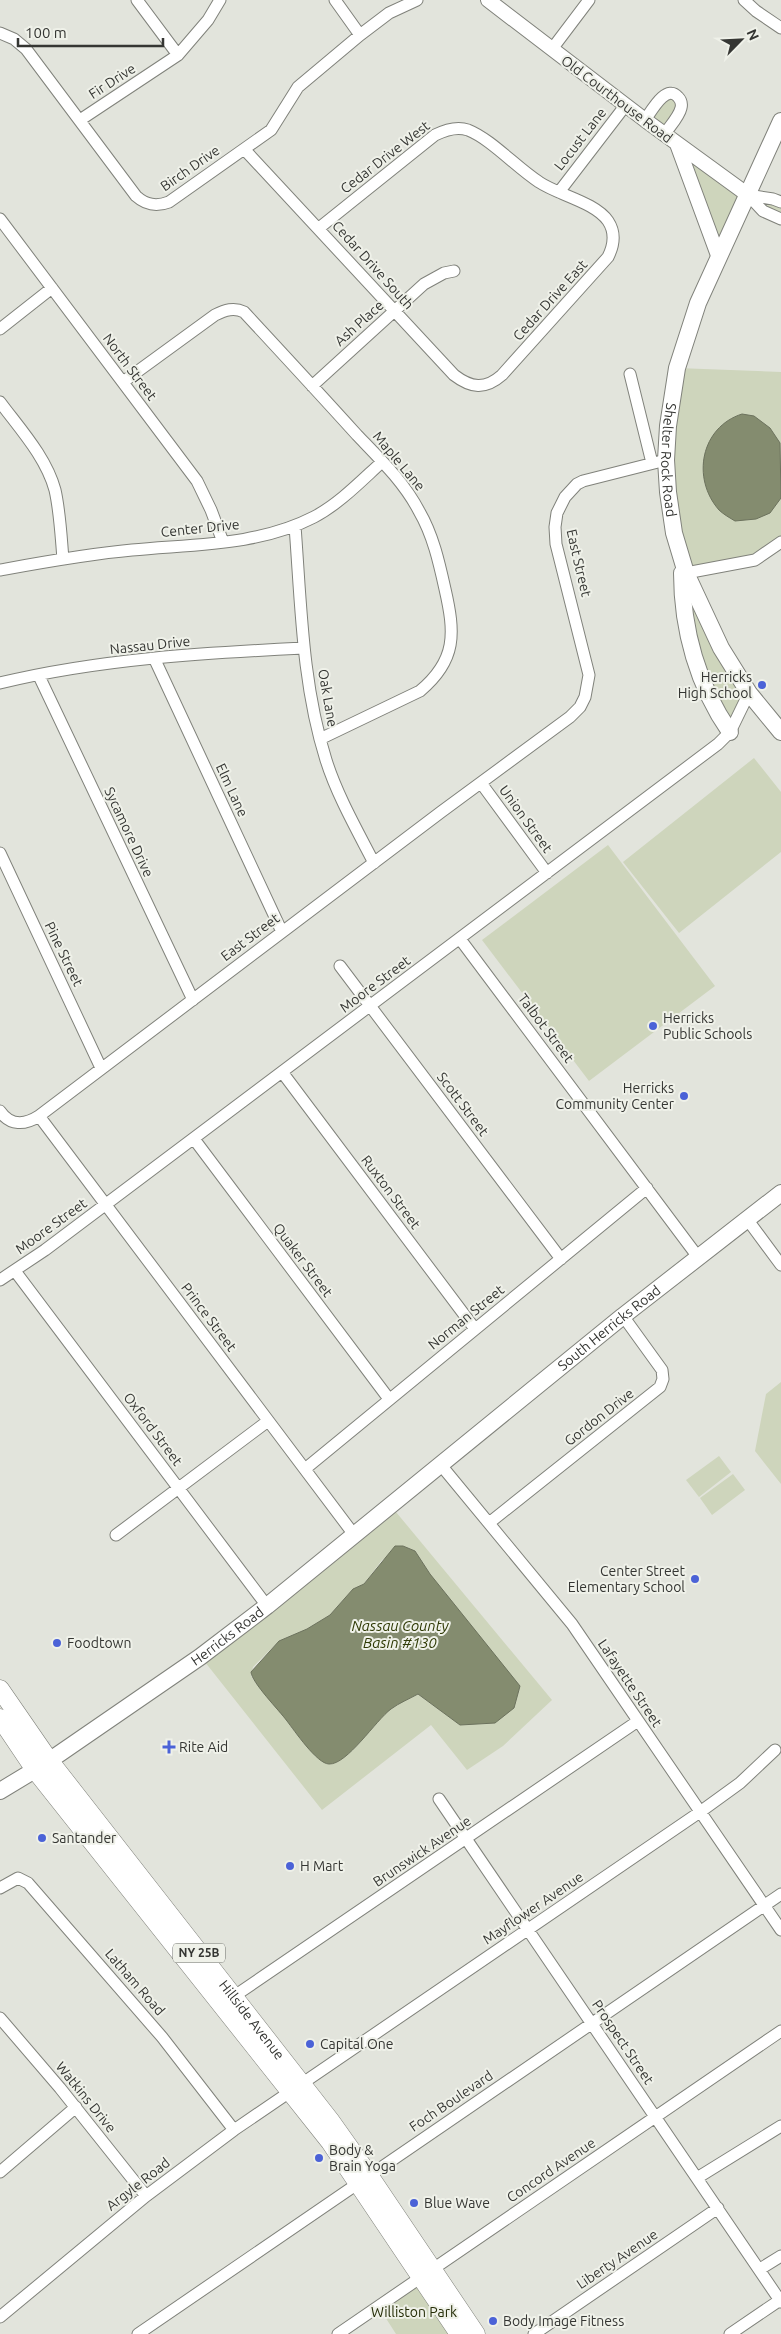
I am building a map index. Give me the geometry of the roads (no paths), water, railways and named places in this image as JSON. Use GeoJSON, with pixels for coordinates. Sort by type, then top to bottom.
{"type":"FeatureCollection","features":[{"type":"Feature","properties":{"kind":"main road","name":"Shelter Rock Road"},"geometry":{"type":"LineString","coordinates":[[781,122],[698,303],[677,368],[668,426],[659,462],[668,492],[684,568],[720,648],[749,693],[781,732]]}},
{"type":"Feature","properties":{"kind":"main road"},"geometry":{"type":"LineString","coordinates":[[684,568],[682,590],[687,632],[709,699],[730,732]]}},
{"type":"Feature","properties":{"kind":"main road","name":"South Herricks Road"},"geometry":{"type":"LineString","coordinates":[[440,1464],[698,1256],[781,1193]]}},
{"type":"Feature","properties":{"kind":"main road","name":"Herricks Road"},"geometry":{"type":"LineString","coordinates":[[0,1791],[42,1765],[200,1657],[268,1606],[440,1464]]}},
{"type":"Feature","properties":{"kind":"main road","name":"Hillside Avenue"},"geometry":{"type":"LineString","coordinates":[[0,1689],[42,1765]]}},
{"type":"Feature","properties":{"kind":"main road","name":"Hillside Avenue"},"geometry":{"type":"LineString","coordinates":[[0,1718],[42,1765],[297,2088],[364,2179],[427,2273],[476,2334]]}},
{"type":"Feature","properties":{"kind":"main road","name":"Hillside Avenue"},"geometry":{"type":"LineString","coordinates":[[427,2273],[458,2334]]}},
{"type":"Feature","properties":{"kind":"street"},"geometry":{"type":"LineString","coordinates":[[137,0],[178,55]]}},
{"type":"Feature","properties":{"kind":"street","name":"Fir Drive"},"geometry":{"type":"LineString","coordinates":[[80,120],[178,55],[208,20],[220,0]]}},
{"type":"Feature","properties":{"kind":"street"},"geometry":{"type":"LineString","coordinates":[[335,0],[360,35]]}},
{"type":"Feature","properties":{"kind":"street","name":"Birch Drive"},"geometry":{"type":"LineString","coordinates":[[0,33],[14,39],[26,49],[136,196],[151,205],[160,206],[271,130],[298,87],[389,13],[417,0]]}},
{"type":"Feature","properties":{"kind":"street","name":"Old Courthouse Road"},"geometry":{"type":"LineString","coordinates":[[488,0],[625,106],[748,195]]}},
{"type":"Feature","properties":{"kind":"street"},"geometry":{"type":"LineString","coordinates":[[552,49],[589,0]]}},
{"type":"Feature","properties":{"kind":"street"},"geometry":{"type":"LineString","coordinates":[[744,0],[756,12],[781,28]]}},
{"type":"Feature","properties":{"kind":"street"},"geometry":{"type":"LineString","coordinates":[[645,120],[662,96],[670,93],[676,95],[681,101],[681,110],[664,134]]}},
{"type":"Feature","properties":{"kind":"street","name":"Locust Lane"},"geometry":{"type":"LineString","coordinates":[[559,192],[625,106]]}},
{"type":"Feature","properties":{"kind":"street","name":"Cedar Drive West"},"geometry":{"type":"LineString","coordinates":[[319,228],[435,135],[449,129],[460,129],[476,134],[540,184],[559,192]]}},
{"type":"Feature","properties":{"kind":"street"},"geometry":{"type":"LineString","coordinates":[[677,144],[719,258]]}},
{"type":"Feature","properties":{"kind":"street","name":"Cedar Drive South"},"geometry":{"type":"LineString","coordinates":[[244,149],[454,375],[466,384],[480,387],[487,385]]}},
{"type":"Feature","properties":{"kind":"street","name":"Cedar Drive East"},"geometry":{"type":"LineString","coordinates":[[487,385],[502,375],[608,257],[614,237],[610,223],[600,213],[559,192]]}},
{"type":"Feature","properties":{"kind":"street"},"geometry":{"type":"LineString","coordinates":[[748,195],[781,202]]}},
{"type":"Feature","properties":{"kind":"street"},"geometry":{"type":"LineString","coordinates":[[748,195],[763,211],[781,219]]}},
{"type":"Feature","properties":{"kind":"street","name":"North Street"},"geometry":{"type":"LineString","coordinates":[[0,219],[197,481],[211,510],[223,542]]}},
{"type":"Feature","properties":{"kind":"street","name":"Ash Place"},"geometry":{"type":"LineString","coordinates":[[312,386],[424,284],[444,273],[454,271]]}},
{"type":"Feature","properties":{"kind":"street"},"geometry":{"type":"LineString","coordinates":[[0,329],[52,288]]}},
{"type":"Feature","properties":{"kind":"street","name":"Maple Lane"},"geometry":{"type":"LineString","coordinates":[[123,382],[215,315],[232,309],[244,312],[382,462],[408,493],[430,531],[452,619],[452,641],[441,668],[430,683],[420,691],[320,740]]}},
{"type":"Feature","properties":{"kind":"street"},"geometry":{"type":"LineString","coordinates":[[630,374],[659,462]]}},
{"type":"Feature","properties":{"kind":"street"},"geometry":{"type":"LineString","coordinates":[[0,402],[48,471],[58,507],[62,559]]}},
{"type":"Feature","properties":{"kind":"street","name":"Center Drive"},"geometry":{"type":"LineString","coordinates":[[0,570],[129,550],[223,542],[266,535],[295,526],[329,508],[382,462]]}},
{"type":"Feature","properties":{"kind":"street","name":"East Street"},"geometry":{"type":"LineString","coordinates":[[38,1116],[570,717],[580,707],[588,686],[589,675],[556,544],[555,527],[557,513],[565,497],[583,480],[659,462]]}},
{"type":"Feature","properties":{"kind":"street","name":"Oak Lane"},"geometry":{"type":"LineString","coordinates":[[295,526],[304,648],[309,689],[320,740],[336,786],[374,863]]}},
{"type":"Feature","properties":{"kind":"street"},"geometry":{"type":"LineString","coordinates":[[684,568],[755,560],[781,542]]}},
{"type":"Feature","properties":{"kind":"street","name":"Nassau Drive"},"geometry":{"type":"LineString","coordinates":[[0,683],[59,671],[155,660],[304,648]]}},
{"type":"Feature","properties":{"kind":"street","name":"Elm Lane"},"geometry":{"type":"LineString","coordinates":[[155,660],[282,932]]}},
{"type":"Feature","properties":{"kind":"street","name":"Sycamore Drive"},"geometry":{"type":"LineString","coordinates":[[39,676],[193,1000]]}},
{"type":"Feature","properties":{"kind":"street","name":"Moore Street"},"geometry":{"type":"LineString","coordinates":[[0,1280],[194,1139],[718,744],[730,732],[749,693]]}},
{"type":"Feature","properties":{"kind":"street","name":"Union Street"},"geometry":{"type":"LineString","coordinates":[[481,783],[547,873]]}},
{"type":"Feature","properties":{"kind":"street","name":"Pine Street"},"geometry":{"type":"LineString","coordinates":[[0,853],[101,1068]]}},
{"type":"Feature","properties":{"kind":"street","name":"Talbot Street"},"geometry":{"type":"LineString","coordinates":[[460,939],[698,1256]]}},
{"type":"Feature","properties":{"kind":"street","name":"Scott Street"},"geometry":{"type":"LineString","coordinates":[[340,966],[561,1259]]}},
{"type":"Feature","properties":{"kind":"street","name":"Ruxton Street"},"geometry":{"type":"LineString","coordinates":[[282,1072],[475,1329]]}},
{"type":"Feature","properties":{"kind":"street"},"geometry":{"type":"LineString","coordinates":[[0,1111],[7,1119],[14,1122],[29,1122],[38,1116]]}},
{"type":"Feature","properties":{"kind":"street","name":"Prince Street"},"geometry":{"type":"LineString","coordinates":[[38,1116],[355,1536]]}},
{"type":"Feature","properties":{"kind":"street","name":"Quaker Street"},"geometry":{"type":"LineString","coordinates":[[194,1139],[390,1399]]}},
{"type":"Feature","properties":{"kind":"street","name":"Norman Street"},"geometry":{"type":"LineString","coordinates":[[305,1469],[647,1188]]}},
{"type":"Feature","properties":{"kind":"street"},"geometry":{"type":"LineString","coordinates":[[747,1219],[781,1265]]}},
{"type":"Feature","properties":{"kind":"street","name":"Oxford Street"},"geometry":{"type":"LineString","coordinates":[[15,1270],[268,1606]]}},
{"type":"Feature","properties":{"kind":"street","name":"Gordon Drive"},"geometry":{"type":"LineString","coordinates":[[489,1523],[660,1387],[663,1379],[662,1370],[623,1316]]}},
{"type":"Feature","properties":{"kind":"street"},"geometry":{"type":"LineString","coordinates":[[116,1535],[268,1421]]}},
{"type":"Feature","properties":{"kind":"street","name":"Lafayette Street"},"geometry":{"type":"LineString","coordinates":[[440,1464],[572,1624],[781,1930]]}},
{"type":"Feature","properties":{"kind":"street","name":"Brunswick Avenue"},"geometry":{"type":"LineString","coordinates":[[228,2001],[638,1721]]}},
{"type":"Feature","properties":{"kind":"street","name":"Mayflower Avenue"},"geometry":{"type":"LineString","coordinates":[[297,2088],[740,1784],[775,1750]]}},
{"type":"Feature","properties":{"kind":"street","name":"Prospect Street"},"geometry":{"type":"LineString","coordinates":[[439,1799],[780,2301]]}},
{"type":"Feature","properties":{"kind":"street","name":"Latham Road"},"geometry":{"type":"LineString","coordinates":[[0,1888],[18,1878],[24,1879],[28,1883],[162,2037],[234,2130]]}},
{"type":"Feature","properties":{"kind":"street","name":"Foch Boulevard"},"geometry":{"type":"LineString","coordinates":[[146,2332],[364,2179],[781,1894]]}},
{"type":"Feature","properties":{"kind":"street","name":"Watkins Drive"},"geometry":{"type":"LineString","coordinates":[[2,2023],[76,2107],[146,2196]]}},
{"type":"Feature","properties":{"kind":"street","name":"Concord Avenue"},"geometry":{"type":"LineString","coordinates":[[338,2334],[781,2031]]}},
{"type":"Feature","properties":{"kind":"street","name":"Argyle Road"},"geometry":{"type":"LineString","coordinates":[[0,2318],[74,2254],[146,2196],[234,2130],[297,2088]]}},
{"type":"Feature","properties":{"kind":"street"},"geometry":{"type":"LineString","coordinates":[[0,2172],[76,2107]]}},
{"type":"Feature","properties":{"kind":"street"},"geometry":{"type":"LineString","coordinates":[[698,2178],[781,2126]]}},
{"type":"Feature","properties":{"kind":"street","name":"Liberty Avenue"},"geometry":{"type":"LineString","coordinates":[[534,2334],[718,2208]]}},
{"type":"Feature","properties":{"kind":"street"},"geometry":{"type":"LineString","coordinates":[[760,2270],[781,2256]]}},
{"type":"Feature","properties":{"kind":"street"},"geometry":{"type":"LineString","coordinates":[[730,2334],[780,2301]]}},
{"type":"Feature","properties":{"kind":"water"},"geometry":{"type":"Polygon","coordinates":[[[742,414],[754,416],[770,428],[780,443],[781,498],[770,513],[756,519],[735,521],[719,510],[710,497],[703,469],[709,442],[717,430],[728,421],[742,414]]]}},
{"type":"Feature","properties":{"kind":"water","name":"Nassau County Basin #130"},"geometry":{"type":"Polygon","coordinates":[[[395,1546],[403,1546],[415,1551],[430,1574],[520,1686],[514,1708],[495,1723],[460,1725],[418,1694],[391,1709],[353,1750],[344,1757],[336,1762],[324,1763],[300,1739],[256,1683],[251,1672],[279,1641],[307,1629],[330,1615],[353,1589],[364,1584],[395,1546]]]}},
{"type":"Feature","properties":{"kind":"place","name":"Herricks High School"},"geometry":{"type":"Point","coordinates":[762,685]}},
{"type":"Feature","properties":{"kind":"place","name":"Herricks Public Schools"},"geometry":{"type":"Point","coordinates":[653,1026]}},
{"type":"Feature","properties":{"kind":"place","name":"Herricks Community Center"},"geometry":{"type":"Point","coordinates":[684,1096]}},
{"type":"Feature","properties":{"kind":"place","name":"Center Street Elementary School"},"geometry":{"type":"Point","coordinates":[695,1579]}},
{"type":"Feature","properties":{"kind":"place","name":"Foodtown"},"geometry":{"type":"Point","coordinates":[57,1643]}},
{"type":"Feature","properties":{"kind":"place","name":"Rite Aid"},"geometry":{"type":"Point","coordinates":[169,1747]}},
{"type":"Feature","properties":{"kind":"place","name":"Santander"},"geometry":{"type":"Point","coordinates":[42,1838]}},
{"type":"Feature","properties":{"kind":"place","name":"H Mart"},"geometry":{"type":"Point","coordinates":[290,1866]}},
{"type":"Feature","properties":{"kind":"place","name":"Capital One"},"geometry":{"type":"Point","coordinates":[310,2044]}},
{"type":"Feature","properties":{"kind":"place","name":"Body & Brain Yoga"},"geometry":{"type":"Point","coordinates":[319,2158]}},
{"type":"Feature","properties":{"kind":"place","name":"Blue Wave"},"geometry":{"type":"Point","coordinates":[414,2203]}},
{"type":"Feature","properties":{"kind":"place","name":"Body Image Fitness"},"geometry":{"type":"Point","coordinates":[493,2321]}},
{"type":"Feature","properties":{"kind":"park label","name":"Williston Park"},"geometry":{"type":"Point","coordinates":[414,2312]}}]}
